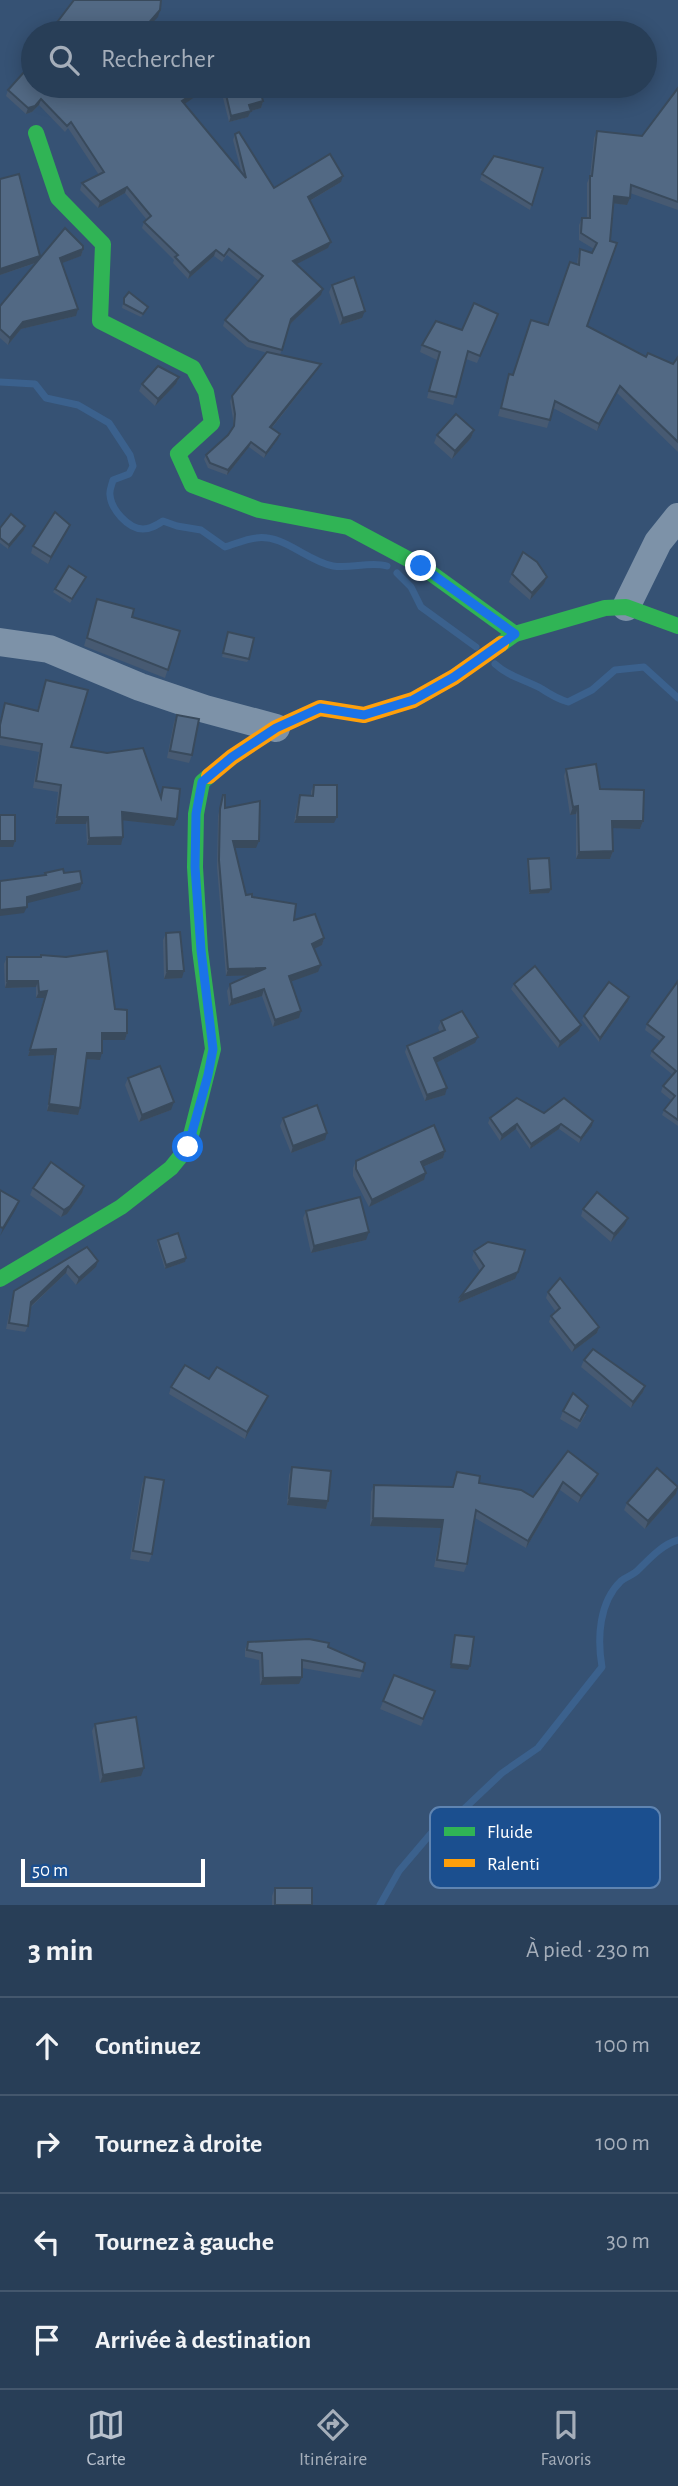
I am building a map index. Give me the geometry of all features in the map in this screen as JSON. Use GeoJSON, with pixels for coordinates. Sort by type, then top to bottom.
{"type":"FeatureCollection","features":[{"type":"Feature","properties":{"kind":"street"},"geometry":{"type":"LineString","coordinates":[[36,134],[58,198],[103,244],[100,321],[193,368],[206,392],[212,423],[178,453],[192,485],[259,510],[348,527],[421,566],[509,638]]}},
{"type":"Feature","properties":{"kind":"street"},"geometry":{"type":"LineString","coordinates":[[626,607],[658,542],[678,517]]}},
{"type":"Feature","properties":{"kind":"street"},"geometry":{"type":"LineString","coordinates":[[0,1279],[121,1207],[171,1168],[188,1147],[213,1049],[201,950],[195,867],[196,814],[202,782],[232,757],[276,728],[320,708],[364,715],[413,700],[454,677],[509,638],[605,608],[626,607],[678,626]]}},
{"type":"Feature","properties":{"kind":"street"},"geometry":{"type":"LineString","coordinates":[[0,642],[48,649],[140,687],[205,709],[276,728]]}},
{"type":"Feature","properties":{"kind":"building"},"geometry":{"type":"Polygon","coordinates":[[[74,0],[161,0],[160,10],[150,21],[58,21],[74,0]]]}},
{"type":"Feature","properties":{"kind":"building"},"geometry":{"type":"Polygon","coordinates":[[[21,75],[21,98],[186,98],[182,101],[246,178],[235,134],[239,132],[274,188],[330,154],[343,176],[308,197],[331,242],[293,261],[323,289],[291,319],[282,350],[249,341],[225,320],[263,276],[229,249],[224,256],[216,250],[190,273],[175,257],[178,255],[144,222],[151,216],[127,187],[100,202],[82,183],[104,172],[71,122],[67,126],[41,99],[35,106],[28,108],[8,90],[21,75]]]}},
{"type":"Feature","properties":{"kind":"building"},"geometry":{"type":"Polygon","coordinates":[[[678,88],[678,202],[631,185],[630,198],[614,196],[610,241],[617,243],[587,326],[646,357],[648,353],[673,364],[678,357],[678,442],[620,386],[599,424],[555,401],[550,420],[501,408],[509,374],[513,375],[531,320],[548,325],[570,262],[579,265],[580,249],[592,253],[597,243],[581,233],[582,218],[590,218],[590,176],[597,131],[642,136],[678,88]]]}},
{"type":"Feature","properties":{"kind":"building"},"geometry":{"type":"Polygon","coordinates":[[[227,98],[262,98],[263,101],[249,105],[251,111],[231,116],[227,98]]]}},
{"type":"Feature","properties":{"kind":"building"},"geometry":{"type":"Polygon","coordinates":[[[494,156],[543,168],[532,205],[482,174],[494,156]]]}},
{"type":"Feature","properties":{"kind":"building"},"geometry":{"type":"Polygon","coordinates":[[[19,174],[40,256],[0,269],[0,179],[19,174]]]}},
{"type":"Feature","properties":{"kind":"building"},"geometry":{"type":"Polygon","coordinates":[[[65,228],[83,246],[83,249],[60,258],[78,309],[23,322],[10,338],[0,329],[0,306],[65,228]]]}},
{"type":"Feature","properties":{"kind":"building"},"geometry":{"type":"Polygon","coordinates":[[[354,277],[365,311],[343,318],[332,285],[354,277]]]}},
{"type":"Feature","properties":{"kind":"building"},"geometry":{"type":"Polygon","coordinates":[[[129,292],[148,307],[143,314],[124,304],[124,298],[129,292]]]}},
{"type":"Feature","properties":{"kind":"building"},"geometry":{"type":"Polygon","coordinates":[[[474,303],[498,314],[480,356],[468,351],[456,397],[429,391],[440,352],[422,345],[436,321],[462,330],[474,303]]]}},
{"type":"Feature","properties":{"kind":"building"},"geometry":{"type":"Polygon","coordinates":[[[267,352],[321,364],[270,427],[280,434],[266,453],[251,442],[228,470],[210,463],[206,455],[234,426],[232,396],[267,352]]]}},
{"type":"Feature","properties":{"kind":"building"},"geometry":{"type":"Polygon","coordinates":[[[158,366],[179,377],[158,399],[142,384],[158,366]]]}},
{"type":"Feature","properties":{"kind":"building"},"geometry":{"type":"Polygon","coordinates":[[[456,414],[474,430],[455,451],[437,435],[456,414]]]}},
{"type":"Feature","properties":{"kind":"building"},"geometry":{"type":"Polygon","coordinates":[[[55,512],[70,525],[51,557],[33,546],[55,512]]]}},
{"type":"Feature","properties":{"kind":"building"},"geometry":{"type":"Polygon","coordinates":[[[11,514],[25,526],[9,545],[0,538],[0,528],[11,514]]]}},
{"type":"Feature","properties":{"kind":"building"},"geometry":{"type":"Polygon","coordinates":[[[523,552],[537,562],[547,577],[532,593],[512,574],[523,552]]]}},
{"type":"Feature","properties":{"kind":"building"},"geometry":{"type":"Polygon","coordinates":[[[69,566],[86,577],[72,599],[55,589],[69,566]]]}},
{"type":"Feature","properties":{"kind":"building"},"geometry":{"type":"Polygon","coordinates":[[[97,599],[134,609],[132,617],[180,631],[168,670],[87,638],[97,599]]]}},
{"type":"Feature","properties":{"kind":"building"},"geometry":{"type":"Polygon","coordinates":[[[228,632],[254,638],[249,659],[223,653],[228,632]]]}},
{"type":"Feature","properties":{"kind":"building"},"geometry":{"type":"Polygon","coordinates":[[[46,680],[88,690],[71,747],[107,753],[143,748],[161,798],[163,787],[180,789],[177,819],[122,812],[123,837],[89,838],[88,817],[57,817],[61,785],[36,781],[42,744],[0,737],[5,703],[38,711],[46,680]]]}},
{"type":"Feature","properties":{"kind":"building"},"geometry":{"type":"Polygon","coordinates":[[[177,715],[199,719],[192,755],[170,751],[177,715]]]}},
{"type":"Feature","properties":{"kind":"building"},"geometry":{"type":"Polygon","coordinates":[[[596,764],[600,789],[644,790],[643,821],[612,821],[613,851],[579,852],[578,806],[573,807],[566,769],[596,764]]]}},
{"type":"Feature","properties":{"kind":"building"},"geometry":{"type":"Polygon","coordinates":[[[314,785],[337,785],[337,817],[297,817],[300,795],[313,796],[314,785]]]}},
{"type":"Feature","properties":{"kind":"building"},"geometry":{"type":"Polygon","coordinates":[[[223,795],[225,808],[260,801],[259,841],[233,841],[246,895],[296,904],[294,920],[315,914],[324,938],[312,944],[321,965],[289,976],[301,1011],[275,1020],[264,989],[232,1000],[230,984],[266,968],[228,969],[219,860],[220,809],[223,795]]]}},
{"type":"Feature","properties":{"kind":"building"},"geometry":{"type":"Polygon","coordinates":[[[0,815],[15,815],[15,841],[0,841],[0,815]]]}},
{"type":"Feature","properties":{"kind":"building"},"geometry":{"type":"Polygon","coordinates":[[[549,858],[551,889],[530,891],[528,859],[549,858]]]}},
{"type":"Feature","properties":{"kind":"building"},"geometry":{"type":"Polygon","coordinates":[[[63,869],[64,873],[80,871],[82,883],[27,897],[27,907],[0,910],[0,881],[46,875],[45,873],[63,869]]]}},
{"type":"Feature","properties":{"kind":"building"},"geometry":{"type":"Polygon","coordinates":[[[180,932],[184,971],[167,971],[166,933],[180,932]]]}},
{"type":"Feature","properties":{"kind":"building"},"geometry":{"type":"Polygon","coordinates":[[[107,951],[115,1009],[127,1010],[127,1033],[102,1033],[102,1053],[87,1053],[80,1108],[49,1104],[56,1049],[30,1050],[47,991],[39,992],[38,981],[7,981],[7,957],[66,957],[107,951]]]}},
{"type":"Feature","properties":{"kind":"building"},"geometry":{"type":"Polygon","coordinates":[[[535,966],[581,1025],[560,1042],[514,984],[535,966]]]}},
{"type":"Feature","properties":{"kind":"building"},"geometry":{"type":"Polygon","coordinates":[[[678,981],[678,1120],[664,1110],[675,1096],[663,1086],[676,1071],[652,1051],[664,1037],[647,1024],[678,981]]]}},
{"type":"Feature","properties":{"kind":"building"},"geometry":{"type":"Polygon","coordinates":[[[609,982],[629,997],[600,1038],[584,1016],[609,982]]]}},
{"type":"Feature","properties":{"kind":"building"},"geometry":{"type":"Polygon","coordinates":[[[462,1011],[478,1037],[434,1058],[447,1088],[427,1095],[407,1046],[445,1030],[441,1021],[462,1011]]]}},
{"type":"Feature","properties":{"kind":"building"},"geometry":{"type":"Polygon","coordinates":[[[160,1066],[174,1102],[142,1115],[128,1078],[160,1066]]]}},
{"type":"Feature","properties":{"kind":"building"},"geometry":{"type":"Polygon","coordinates":[[[517,1098],[544,1113],[564,1098],[593,1121],[581,1138],[561,1124],[531,1144],[517,1124],[502,1135],[490,1118],[517,1098]]]}},
{"type":"Feature","properties":{"kind":"building"},"geometry":{"type":"Polygon","coordinates":[[[317,1105],[327,1133],[293,1146],[283,1118],[317,1105]]]}},
{"type":"Feature","properties":{"kind":"building"},"geometry":{"type":"Polygon","coordinates":[[[434,1125],[445,1151],[421,1162],[426,1173],[372,1200],[356,1169],[356,1161],[434,1125]]]}},
{"type":"Feature","properties":{"kind":"building"},"geometry":{"type":"Polygon","coordinates":[[[51,1162],[84,1186],[64,1210],[33,1188],[51,1162]]]}},
{"type":"Feature","properties":{"kind":"building"},"geometry":{"type":"Polygon","coordinates":[[[0,1190],[19,1201],[3,1228],[0,1227],[0,1190]]]}},
{"type":"Feature","properties":{"kind":"building"},"geometry":{"type":"Polygon","coordinates":[[[597,1192],[628,1218],[614,1234],[583,1209],[597,1192]]]}},
{"type":"Feature","properties":{"kind":"building"},"geometry":{"type":"Polygon","coordinates":[[[360,1197],[369,1232],[314,1246],[306,1211],[360,1197]]]}},
{"type":"Feature","properties":{"kind":"building"},"geometry":{"type":"Polygon","coordinates":[[[178,1233],[186,1258],[166,1265],[158,1240],[178,1233]]]}},
{"type":"Feature","properties":{"kind":"building"},"geometry":{"type":"Polygon","coordinates":[[[488,1242],[525,1250],[518,1272],[461,1296],[484,1266],[474,1251],[488,1242]]]}},
{"type":"Feature","properties":{"kind":"building"},"geometry":{"type":"Polygon","coordinates":[[[87,1247],[98,1261],[79,1278],[68,1266],[31,1302],[28,1326],[9,1323],[14,1291],[87,1247]]]}},
{"type":"Feature","properties":{"kind":"building"},"geometry":{"type":"Polygon","coordinates":[[[560,1278],[599,1327],[575,1346],[551,1316],[560,1308],[548,1292],[560,1278]]]}},
{"type":"Feature","properties":{"kind":"building"},"geometry":{"type":"Polygon","coordinates":[[[593,1349],[645,1386],[633,1402],[584,1360],[593,1349]]]}},
{"type":"Feature","properties":{"kind":"building"},"geometry":{"type":"Polygon","coordinates":[[[185,1365],[209,1379],[217,1367],[268,1396],[247,1432],[171,1387],[185,1365]]]}},
{"type":"Feature","properties":{"kind":"building"},"geometry":{"type":"Polygon","coordinates":[[[573,1393],[588,1406],[580,1421],[563,1411],[573,1393]]]}},
{"type":"Feature","properties":{"kind":"building"},"geometry":{"type":"Polygon","coordinates":[[[568,1451],[598,1474],[581,1496],[563,1482],[528,1541],[476,1510],[467,1564],[437,1560],[443,1520],[373,1518],[374,1485],[453,1487],[457,1472],[480,1476],[479,1483],[521,1490],[533,1497],[568,1451]]]}},
{"type":"Feature","properties":{"kind":"building"},"geometry":{"type":"Polygon","coordinates":[[[292,1467],[331,1471],[328,1501],[289,1498],[292,1467]]]}},
{"type":"Feature","properties":{"kind":"building"},"geometry":{"type":"Polygon","coordinates":[[[657,1468],[678,1487],[648,1521],[627,1503],[657,1468]]]}},
{"type":"Feature","properties":{"kind":"building"},"geometry":{"type":"Polygon","coordinates":[[[145,1477],[164,1480],[152,1554],[133,1551],[145,1477]]]}},
{"type":"Feature","properties":{"kind":"building"},"geometry":{"type":"Polygon","coordinates":[[[455,1635],[474,1637],[470,1666],[451,1664],[455,1635]]]}},
{"type":"Feature","properties":{"kind":"building"},"geometry":{"type":"Polygon","coordinates":[[[309,1639],[329,1643],[328,1647],[365,1663],[363,1671],[302,1660],[302,1677],[263,1678],[262,1653],[247,1650],[248,1642],[309,1639]]]}},
{"type":"Feature","properties":{"kind":"building"},"geometry":{"type":"Polygon","coordinates":[[[394,1675],[435,1691],[423,1719],[383,1701],[394,1675]]]}},
{"type":"Feature","properties":{"kind":"building"},"geometry":{"type":"Polygon","coordinates":[[[136,1717],[144,1768],[103,1775],[95,1724],[136,1717]]]}},
{"type":"Feature","properties":{"kind":"building"},"geometry":{"type":"Polygon","coordinates":[[[275,1888],[312,1888],[312,1905],[275,1905],[275,1888]]]}},
{"type":"Feature","properties":{"kind":"waterway"},"geometry":{"type":"LineString","coordinates":[[0,382],[35,384],[46,398],[78,405],[109,423],[130,455],[133,466],[129,474],[113,480],[111,500],[121,517],[132,526],[146,529],[163,521],[201,530],[225,547],[248,539],[266,538],[286,544],[333,566],[387,566]]}},
{"type":"Feature","properties":{"kind":"waterway"},"geometry":{"type":"LineString","coordinates":[[397,573],[411,587],[421,607],[476,647]]}},
{"type":"Feature","properties":{"kind":"waterway"},"geometry":{"type":"LineString","coordinates":[[495,664],[568,702],[592,690],[615,670],[644,667],[678,698]]}},
{"type":"Feature","properties":{"kind":"waterway"},"geometry":{"type":"LineString","coordinates":[[466,1807],[502,1773],[538,1748],[602,1667],[601,1621],[614,1590],[621,1581],[637,1571],[662,1548],[678,1540]]}},
{"type":"Feature","properties":{"kind":"waterway"},"geometry":{"type":"LineString","coordinates":[[380,1905],[399,1871],[430,1835]]}},
{"type":"Feature","properties":{"kind":"traffic: fast"},"geometry":{"type":"LineString","coordinates":[[36,133],[58,198],[103,244],[100,321],[193,368],[206,392],[212,423],[178,454],[192,485],[259,510],[348,527],[421,566],[515,634]]}},
{"type":"Feature","properties":{"kind":"traffic: fast"},"geometry":{"type":"LineString","coordinates":[[501,644],[515,634],[605,608],[626,607],[678,626]]}},
{"type":"Feature","properties":{"kind":"traffic: fast"},"geometry":{"type":"LineString","coordinates":[[0,1279],[121,1207],[171,1168],[188,1147],[213,1049],[200,950],[195,867],[196,814],[202,782],[209,776]]}},
{"type":"Feature","properties":{"kind":"traffic: slow"},"geometry":{"type":"LineString","coordinates":[[209,776],[276,728],[320,708],[364,715],[413,700],[454,677],[501,644]]}},
{"type":"Feature","properties":{"kind":"route"},"geometry":{"type":"LineString","coordinates":[[188,1147],[213,1049],[201,950],[195,867],[196,814],[202,782],[232,757],[276,728],[320,708],[364,715],[413,700],[454,677],[515,634],[421,566]]}}]}
